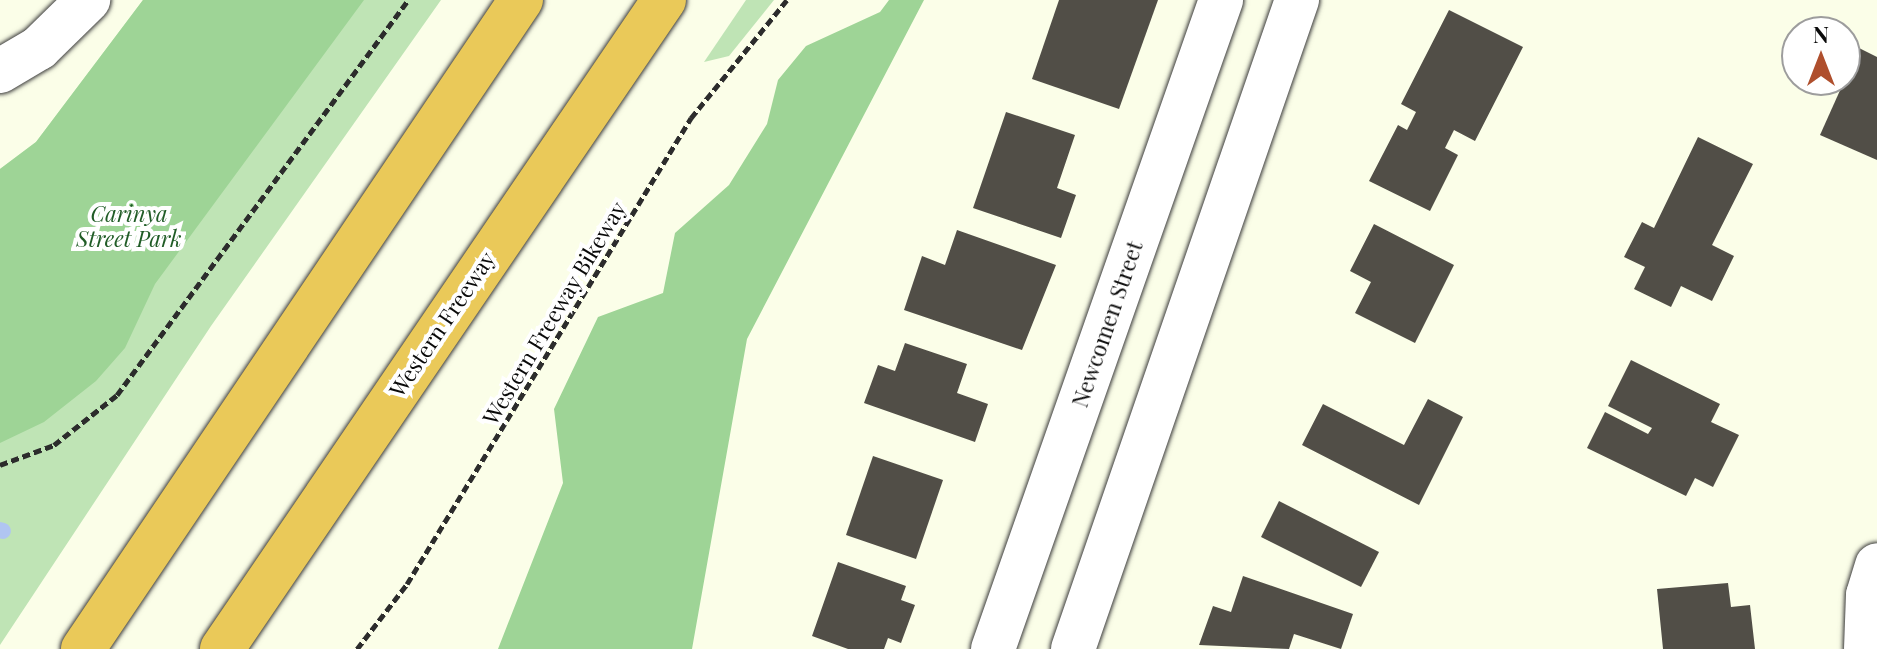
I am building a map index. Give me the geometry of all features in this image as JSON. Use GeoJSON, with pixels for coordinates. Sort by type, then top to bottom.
{"type":"FeatureCollection","features":[{"type":"Feature","properties":{"kind":"highway"},"geometry":{"type":"LineString","coordinates":[[83,649],[521,0]]}},
{"type":"Feature","properties":{"kind":"highway","name":"Western Freeway"},"geometry":{"type":"LineString","coordinates":[[222,649],[664,0]]}},
{"type":"Feature","properties":{"kind":"street","name":"Newcomen Street"},"geometry":{"type":"LineString","coordinates":[[993,649],[1221,0]]}},
{"type":"Feature","properties":{"kind":"street"},"geometry":{"type":"LineString","coordinates":[[1073,649],[1297,0]]}},
{"type":"Feature","properties":{"kind":"street"},"geometry":{"type":"LineString","coordinates":[[0,71],[39,48],[81,2]]}},
{"type":"Feature","properties":{"kind":"street"},"geometry":{"type":"LineString","coordinates":[[1866,649],[1868,595],[1877,565]]}},
{"type":"Feature","properties":{"kind":"path"},"geometry":{"type":"LineString","coordinates":[[0,465],[54,445],[117,395],[408,0]]}},
{"type":"Feature","properties":{"kind":"path","name":"Western Freeway Bikeway"},"geometry":{"type":"LineString","coordinates":[[357,649],[400,593],[691,118],[787,0]]}},
{"type":"Feature","properties":{"kind":"green space","name":"Carinya Street Park"},"geometry":{"type":"Polygon","coordinates":[[[143,0],[441,0],[211,326],[0,645],[0,169],[36,142],[143,0]]]}},
{"type":"Feature","properties":{"kind":"green space","name":"Carinya Street Park"},"geometry":{"type":"Polygon","coordinates":[[[143,0],[364,0],[155,284],[125,348],[96,381],[44,422],[0,443],[0,169],[36,142],[143,0]]]}},
{"type":"Feature","properties":{"kind":"green space"},"geometry":{"type":"Polygon","coordinates":[[[746,0],[774,0],[729,56],[704,62],[746,0]]]}},
{"type":"Feature","properties":{"kind":"green space"},"geometry":{"type":"Polygon","coordinates":[[[889,0],[924,0],[747,339],[692,649],[498,649],[563,483],[554,409],[598,317],[663,293],[675,233],[729,185],[767,124],[778,80],[806,46],[880,12],[889,0]]]}},
{"type":"Feature","properties":{"kind":"building"},"geometry":{"type":"Polygon","coordinates":[[[1059,0],[1158,0],[1119,109],[1032,79],[1059,0]]]}},
{"type":"Feature","properties":{"kind":"building"},"geometry":{"type":"Polygon","coordinates":[[[1449,10],[1523,47],[1475,141],[1454,130],[1445,148],[1458,155],[1430,211],[1369,181],[1398,125],[1407,130],[1416,112],[1401,104],[1449,10]]]}},
{"type":"Feature","properties":{"kind":"building"},"geometry":{"type":"Polygon","coordinates":[[[1861,49],[1877,57],[1877,160],[1820,135],[1837,96],[1861,96],[1861,49]]]}},
{"type":"Feature","properties":{"kind":"building"},"geometry":{"type":"Polygon","coordinates":[[[1006,112],[1075,135],[1057,188],[1076,195],[1061,238],[973,208],[1006,112]]]}},
{"type":"Feature","properties":{"kind":"building"},"geometry":{"type":"Polygon","coordinates":[[[1698,137],[1753,164],[1712,245],[1734,256],[1712,301],[1681,286],[1671,307],[1634,289],[1645,267],[1624,257],[1642,222],[1654,228],[1698,137]]]}},
{"type":"Feature","properties":{"kind":"building"},"geometry":{"type":"Polygon","coordinates":[[[1374,224],[1454,265],[1415,343],[1355,313],[1371,282],[1350,271],[1374,224]]]}},
{"type":"Feature","properties":{"kind":"building"},"geometry":{"type":"Polygon","coordinates":[[[957,230],[1056,265],[1022,350],[904,310],[922,256],[945,265],[957,230]]]}},
{"type":"Feature","properties":{"kind":"building"},"geometry":{"type":"Polygon","coordinates":[[[905,343],[967,364],[957,393],[988,404],[975,442],[864,403],[878,365],[895,371],[905,343]]]}},
{"type":"Feature","properties":{"kind":"building"},"geometry":{"type":"Polygon","coordinates":[[[1631,360],[1720,404],[1711,422],[1739,435],[1713,487],[1695,478],[1686,496],[1587,448],[1605,412],[1648,434],[1652,428],[1608,406],[1631,360]]]}},
{"type":"Feature","properties":{"kind":"building"},"geometry":{"type":"Polygon","coordinates":[[[1428,399],[1463,417],[1419,505],[1302,445],[1323,404],[1404,445],[1428,399]]]}},
{"type":"Feature","properties":{"kind":"building"},"geometry":{"type":"Polygon","coordinates":[[[873,456],[943,480],[916,559],[846,535],[873,456]]]}},
{"type":"Feature","properties":{"kind":"building"},"geometry":{"type":"Polygon","coordinates":[[[1279,501],[1379,552],[1361,587],[1261,537],[1279,501]]]}},
{"type":"Feature","properties":{"kind":"building"},"geometry":{"type":"Polygon","coordinates":[[[838,562],[906,586],[901,600],[915,605],[901,643],[888,638],[884,649],[848,649],[812,636],[838,562]]]}},
{"type":"Feature","properties":{"kind":"building"},"geometry":{"type":"Polygon","coordinates":[[[1243,576],[1353,614],[1341,649],[1294,634],[1289,649],[1199,645],[1213,606],[1231,612],[1243,576]]]}},
{"type":"Feature","properties":{"kind":"building"},"geometry":{"type":"Polygon","coordinates":[[[1728,583],[1731,607],[1750,605],[1755,649],[1663,649],[1657,589],[1728,583]]]}}]}
